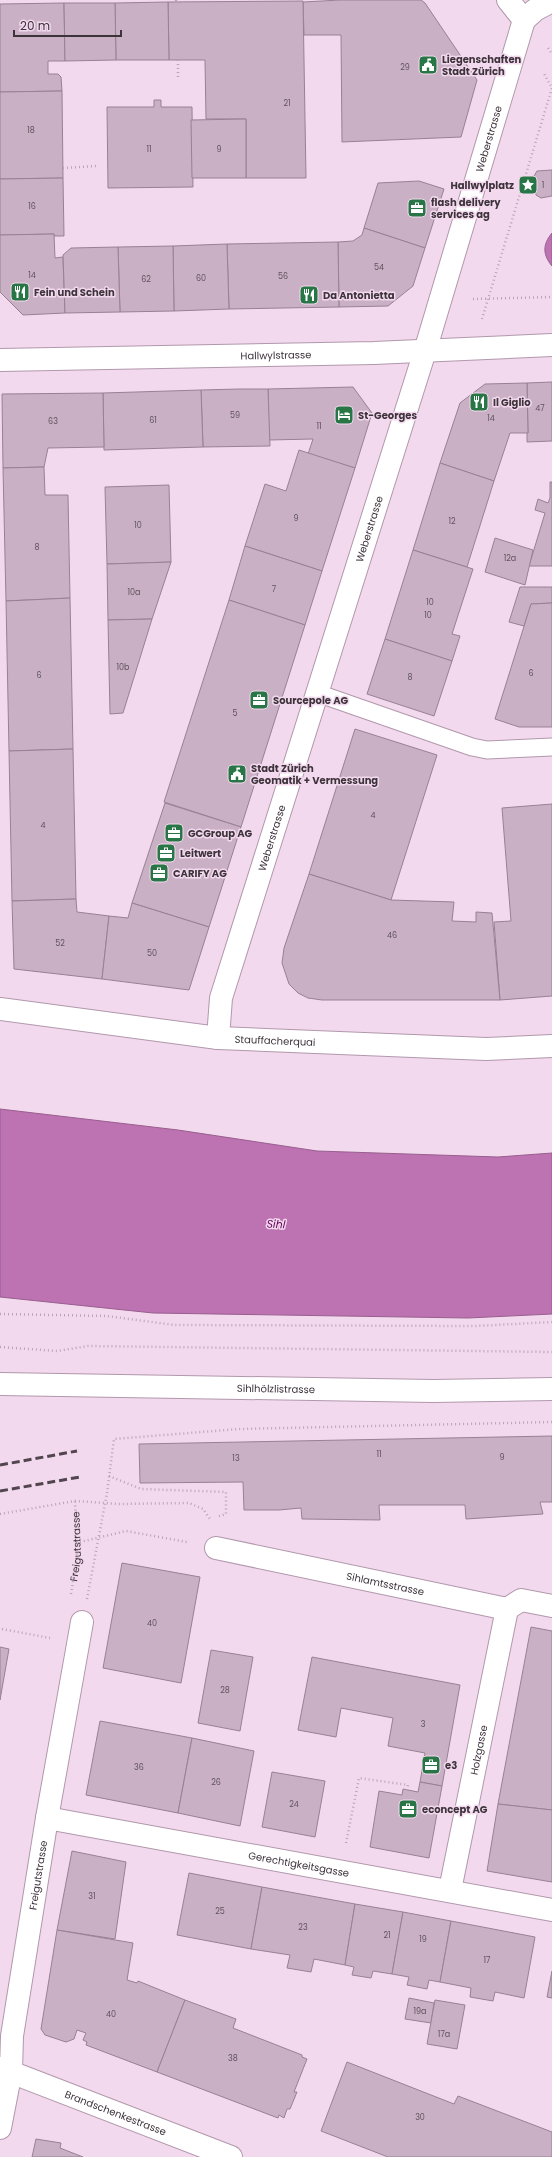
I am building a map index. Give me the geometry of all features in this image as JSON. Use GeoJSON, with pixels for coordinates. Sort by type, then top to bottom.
{"type":"FeatureCollection","features":[{"type":"Feature","properties":{"kind":"street"},"geometry":{"type":"LineString","coordinates":[[508,0],[524,20],[535,10],[552,1]]}},
{"type":"Feature","properties":{"kind":"street","name":"Weberstrasse"},"geometry":{"type":"LineString","coordinates":[[218,1038],[221,998],[425,351],[524,20]]}},
{"type":"Feature","properties":{"kind":"street","name":"Hallwylstrasse"},"geometry":{"type":"LineString","coordinates":[[0,360],[425,351],[552,344]]}},
{"type":"Feature","properties":{"kind":"street","name":"Stauffacherquai"},"geometry":{"type":"LineString","coordinates":[[0,1009],[218,1038],[486,1049],[552,1046]]}},
{"type":"Feature","properties":{"kind":"street","name":"Sihlhölzlistrasse"},"geometry":{"type":"LineString","coordinates":[[0,1384],[433,1391],[552,1389]]}},
{"type":"Feature","properties":{"kind":"street","name":"Sihlamtsstrasse"},"geometry":{"type":"LineString","coordinates":[[216,1548],[507,1609]]}},
{"type":"Feature","properties":{"kind":"street"},"geometry":{"type":"LineString","coordinates":[[507,1609],[521,1600],[552,1606]]}},
{"type":"Feature","properties":{"kind":"street","name":"Holzgasse"},"geometry":{"type":"LineString","coordinates":[[450,1890],[507,1609]]}},
{"type":"Feature","properties":{"kind":"street","name":"Freigutstrasse"},"geometry":{"type":"LineString","coordinates":[[0,2128],[6,2070],[46,1818],[82,1622]]}},
{"type":"Feature","properties":{"kind":"street","name":"Gerechtigkeitsgasse"},"geometry":{"type":"LineString","coordinates":[[46,1818],[450,1890],[552,1910]]}},
{"type":"Feature","properties":{"kind":"street","name":"Brandschenkestrasse"},"geometry":{"type":"LineString","coordinates":[[6,2070],[231,2157]]}},
{"type":"Feature","properties":{"kind":"lane"},"geometry":{"type":"LineString","coordinates":[[317,693],[472,747],[487,750],[552,747]]}},
{"type":"Feature","properties":{"kind":"path"},"geometry":{"type":"LineString","coordinates":[[178,60],[178,80]]}},
{"type":"Feature","properties":{"kind":"path"},"geometry":{"type":"LineString","coordinates":[[481,322],[552,88],[543,72]]}},
{"type":"Feature","properties":{"kind":"path"},"geometry":{"type":"LineString","coordinates":[[63,168],[97,166]]}},
{"type":"Feature","properties":{"kind":"path"},"geometry":{"type":"LineString","coordinates":[[468,299],[552,297]]}},
{"type":"Feature","properties":{"kind":"path"},"geometry":{"type":"LineString","coordinates":[[0,1314],[107,1316],[174,1325],[476,1326],[552,1322]]}},
{"type":"Feature","properties":{"kind":"path"},"geometry":{"type":"LineString","coordinates":[[0,1347],[57,1351],[88,1346],[552,1352]]}},
{"type":"Feature","properties":{"kind":"path"},"geometry":{"type":"LineString","coordinates":[[87,1599],[107,1493],[114,1439],[239,1429],[552,1422]]}},
{"type":"Feature","properties":{"kind":"path"},"geometry":{"type":"LineString","coordinates":[[109,1476],[141,1489],[226,1492],[226,1514],[210,1518]]}},
{"type":"Feature","properties":{"kind":"path"},"geometry":{"type":"LineString","coordinates":[[75,1501],[120,1504],[188,1503],[196,1505]]}},
{"type":"Feature","properties":{"kind":"path","name":"Freigutstrasse"},"geometry":{"type":"LineString","coordinates":[[0,1514],[75,1501],[77,1558],[71,1595]]}},
{"type":"Feature","properties":{"kind":"path"},"geometry":{"type":"LineString","coordinates":[[76,1543],[126,1531],[216,1548]]}},
{"type":"Feature","properties":{"kind":"path"},"geometry":{"type":"LineString","coordinates":[[2,1629],[53,1638]]}},
{"type":"Feature","properties":{"kind":"path"},"geometry":{"type":"LineString","coordinates":[[346,1844],[359,1778],[408,1785],[407,1790]]}},
{"type":"Feature","properties":{"kind":"water"},"geometry":{"type":"Polygon","coordinates":[[[552,233],[552,266],[545,254],[545,246],[552,233]]]}},
{"type":"Feature","properties":{"kind":"water","name":"Sihl"},"geometry":{"type":"Polygon","coordinates":[[[0,1109],[178,1130],[317,1151],[498,1157],[552,1153],[552,1314],[468,1318],[153,1313],[0,1297],[0,1109]]]}},
{"type":"Feature","properties":{"kind":"building"},"geometry":{"type":"Polygon","coordinates":[[[340,0],[421,0],[425,3],[477,80],[461,137],[342,142],[341,35],[304,35],[303,2],[340,0]]]}},
{"type":"Feature","properties":{"kind":"building"},"geometry":{"type":"Polygon","coordinates":[[[303,1],[306,178],[246,178],[246,119],[206,119],[205,60],[169,60],[168,2],[303,1]]]}},
{"type":"Feature","properties":{"kind":"building"},"geometry":{"type":"Polygon","coordinates":[[[168,2],[169,60],[116,60],[115,3],[168,2]]]}},
{"type":"Feature","properties":{"kind":"building"},"geometry":{"type":"Polygon","coordinates":[[[64,3],[65,61],[48,61],[48,74],[58,74],[61,77],[62,91],[0,92],[0,4],[64,3]]]}},
{"type":"Feature","properties":{"kind":"building"},"geometry":{"type":"Polygon","coordinates":[[[64,3],[115,3],[116,60],[65,61],[64,3]]]}},
{"type":"Feature","properties":{"kind":"building"},"geometry":{"type":"Polygon","coordinates":[[[62,91],[63,178],[0,179],[0,92],[62,91]]]}},
{"type":"Feature","properties":{"kind":"building"},"geometry":{"type":"Polygon","coordinates":[[[154,100],[161,100],[161,107],[192,107],[193,187],[108,188],[107,107],[154,107],[154,100]]]}},
{"type":"Feature","properties":{"kind":"building"},"geometry":{"type":"Polygon","coordinates":[[[246,119],[246,178],[192,178],[191,120],[246,119]]]}},
{"type":"Feature","properties":{"kind":"building"},"geometry":{"type":"Polygon","coordinates":[[[552,170],[552,196],[541,198],[536,195],[534,176],[537,171],[552,170]]]}},
{"type":"Feature","properties":{"kind":"building"},"geometry":{"type":"Polygon","coordinates":[[[63,178],[64,236],[54,236],[54,234],[0,235],[0,179],[63,178]]]}},
{"type":"Feature","properties":{"kind":"building"},"geometry":{"type":"Polygon","coordinates":[[[419,181],[444,189],[425,248],[364,228],[378,183],[419,181]]]}},
{"type":"Feature","properties":{"kind":"building"},"geometry":{"type":"Polygon","coordinates":[[[364,228],[425,248],[413,286],[388,306],[339,307],[338,242],[353,241],[362,235],[364,228]]]}},
{"type":"Feature","properties":{"kind":"building"},"geometry":{"type":"Polygon","coordinates":[[[54,234],[55,258],[63,257],[65,313],[23,315],[0,292],[0,235],[54,234]]]}},
{"type":"Feature","properties":{"kind":"building"},"geometry":{"type":"Polygon","coordinates":[[[338,242],[339,307],[229,309],[227,244],[338,242]]]}},
{"type":"Feature","properties":{"kind":"building"},"geometry":{"type":"Polygon","coordinates":[[[227,244],[229,309],[174,311],[173,246],[227,244]]]}},
{"type":"Feature","properties":{"kind":"building"},"geometry":{"type":"Polygon","coordinates":[[[173,246],[174,311],[120,312],[118,247],[173,246]]]}},
{"type":"Feature","properties":{"kind":"building"},"geometry":{"type":"Polygon","coordinates":[[[118,247],[120,312],[65,313],[63,255],[71,248],[118,247]]]}},
{"type":"Feature","properties":{"kind":"building"},"geometry":{"type":"Polygon","coordinates":[[[552,382],[552,441],[527,442],[527,383],[552,382]]]}},
{"type":"Feature","properties":{"kind":"building"},"geometry":{"type":"Polygon","coordinates":[[[527,383],[528,433],[510,433],[494,481],[440,463],[460,403],[485,384],[527,383]]]}},
{"type":"Feature","properties":{"kind":"building"},"geometry":{"type":"Polygon","coordinates":[[[353,387],[372,413],[355,468],[308,454],[313,439],[269,440],[268,389],[353,387]]]}},
{"type":"Feature","properties":{"kind":"building"},"geometry":{"type":"Polygon","coordinates":[[[268,389],[270,446],[203,447],[201,390],[268,389]]]}},
{"type":"Feature","properties":{"kind":"building"},"geometry":{"type":"Polygon","coordinates":[[[201,390],[203,447],[104,450],[103,393],[201,390]]]}},
{"type":"Feature","properties":{"kind":"building"},"geometry":{"type":"Polygon","coordinates":[[[103,393],[104,447],[48,448],[44,467],[3,468],[2,394],[103,393]]]}},
{"type":"Feature","properties":{"kind":"building"},"geometry":{"type":"Polygon","coordinates":[[[299,450],[355,468],[322,571],[245,546],[265,484],[286,491],[299,450]]]}},
{"type":"Feature","properties":{"kind":"building"},"geometry":{"type":"Polygon","coordinates":[[[440,463],[494,481],[467,567],[413,550],[440,463]]]}},
{"type":"Feature","properties":{"kind":"building"},"geometry":{"type":"Polygon","coordinates":[[[44,467],[45,495],[68,495],[70,598],[6,601],[3,468],[44,467]]]}},
{"type":"Feature","properties":{"kind":"building"},"geometry":{"type":"Polygon","coordinates":[[[550,482],[552,482],[552,566],[529,566],[545,513],[535,510],[538,499],[548,503],[550,498],[550,482]]]}},
{"type":"Feature","properties":{"kind":"building"},"geometry":{"type":"Polygon","coordinates":[[[169,485],[171,562],[107,564],[105,487],[169,485]]]}},
{"type":"Feature","properties":{"kind":"building"},"geometry":{"type":"Polygon","coordinates":[[[495,538],[533,550],[525,585],[485,572],[495,538]]]}},
{"type":"Feature","properties":{"kind":"building"},"geometry":{"type":"Polygon","coordinates":[[[245,546],[322,571],[305,625],[229,600],[245,546]]]}},
{"type":"Feature","properties":{"kind":"building"},"geometry":{"type":"Polygon","coordinates":[[[413,550],[473,569],[452,634],[460,636],[452,661],[385,639],[413,550]]]}},
{"type":"Feature","properties":{"kind":"building"},"geometry":{"type":"Polygon","coordinates":[[[171,562],[152,619],[108,620],[107,564],[171,562]]]}},
{"type":"Feature","properties":{"kind":"building"},"geometry":{"type":"Polygon","coordinates":[[[520,587],[552,587],[552,603],[531,604],[524,626],[509,622],[520,587]]]}},
{"type":"Feature","properties":{"kind":"building"},"geometry":{"type":"Polygon","coordinates":[[[70,598],[73,749],[9,751],[6,601],[70,598]]]}},
{"type":"Feature","properties":{"kind":"building"},"geometry":{"type":"Polygon","coordinates":[[[229,600],[305,625],[241,827],[164,802],[229,600]]]}},
{"type":"Feature","properties":{"kind":"building"},"geometry":{"type":"Polygon","coordinates":[[[552,603],[552,727],[519,727],[495,719],[531,604],[552,603]]]}},
{"type":"Feature","properties":{"kind":"building"},"geometry":{"type":"Polygon","coordinates":[[[152,619],[123,713],[110,714],[108,620],[152,619]]]}},
{"type":"Feature","properties":{"kind":"building"},"geometry":{"type":"Polygon","coordinates":[[[385,639],[452,661],[434,716],[367,694],[385,639]]]}},
{"type":"Feature","properties":{"kind":"building"},"geometry":{"type":"Polygon","coordinates":[[[355,729],[437,755],[391,900],[309,874],[355,729]]]}},
{"type":"Feature","properties":{"kind":"building"},"geometry":{"type":"Polygon","coordinates":[[[73,749],[76,899],[12,901],[9,751],[73,749]]]}},
{"type":"Feature","properties":{"kind":"building"},"geometry":{"type":"Polygon","coordinates":[[[165,803],[241,827],[209,927],[132,903],[165,803]]]}},
{"type":"Feature","properties":{"kind":"building"},"geometry":{"type":"Polygon","coordinates":[[[552,804],[552,996],[500,1000],[494,922],[511,921],[502,808],[552,804]]]}},
{"type":"Feature","properties":{"kind":"building"},"geometry":{"type":"Polygon","coordinates":[[[309,874],[391,900],[454,902],[452,921],[476,922],[476,912],[492,913],[500,1000],[322,1000],[308,998],[298,993],[289,984],[282,963],[284,948],[309,874]]]}},
{"type":"Feature","properties":{"kind":"building"},"geometry":{"type":"Polygon","coordinates":[[[76,899],[77,912],[109,916],[102,979],[14,969],[12,901],[76,899]]]}},
{"type":"Feature","properties":{"kind":"building"},"geometry":{"type":"Polygon","coordinates":[[[132,903],[209,927],[189,990],[102,979],[109,916],[128,918],[132,903]]]}},
{"type":"Feature","properties":{"kind":"building"},"geometry":{"type":"Polygon","coordinates":[[[552,1436],[552,1502],[540,1502],[543,1514],[466,1519],[465,1505],[379,1505],[380,1520],[302,1519],[301,1508],[279,1510],[244,1510],[243,1482],[140,1483],[139,1444],[552,1436]]]}},
{"type":"Feature","properties":{"kind":"building"},"geometry":{"type":"Polygon","coordinates":[[[122,1563],[200,1577],[181,1683],[103,1668],[122,1563]]]}},
{"type":"Feature","properties":{"kind":"building"},"geometry":{"type":"Polygon","coordinates":[[[531,1627],[552,1631],[552,1810],[498,1804],[531,1627]]]}},
{"type":"Feature","properties":{"kind":"building"},"geometry":{"type":"Polygon","coordinates":[[[0,1647],[9,1649],[0,1700],[0,1647]]]}},
{"type":"Feature","properties":{"kind":"building"},"geometry":{"type":"Polygon","coordinates":[[[211,1650],[253,1657],[240,1731],[198,1723],[211,1650]]]}},
{"type":"Feature","properties":{"kind":"building"},"geometry":{"type":"Polygon","coordinates":[[[312,1657],[460,1685],[442,1786],[420,1782],[425,1753],[388,1746],[393,1718],[341,1708],[336,1737],[298,1730],[312,1657]]]}},
{"type":"Feature","properties":{"kind":"building"},"geometry":{"type":"Polygon","coordinates":[[[100,1721],[192,1738],[178,1813],[86,1795],[100,1721]]]}},
{"type":"Feature","properties":{"kind":"building"},"geometry":{"type":"Polygon","coordinates":[[[192,1738],[254,1751],[240,1826],[178,1813],[192,1738]]]}},
{"type":"Feature","properties":{"kind":"building"},"geometry":{"type":"Polygon","coordinates":[[[272,1772],[325,1781],[315,1837],[262,1827],[272,1772]]]}},
{"type":"Feature","properties":{"kind":"building"},"geometry":{"type":"Polygon","coordinates":[[[420,1782],[442,1786],[429,1858],[370,1847],[379,1791],[402,1795],[403,1789],[418,1792],[420,1782]]]}},
{"type":"Feature","properties":{"kind":"building"},"geometry":{"type":"Polygon","coordinates":[[[498,1804],[552,1810],[552,1882],[487,1871],[498,1804]]]}},
{"type":"Feature","properties":{"kind":"building"},"geometry":{"type":"Polygon","coordinates":[[[72,1851],[126,1862],[115,1939],[57,1930],[72,1851]]]}},
{"type":"Feature","properties":{"kind":"building"},"geometry":{"type":"Polygon","coordinates":[[[189,1873],[262,1887],[251,1949],[177,1935],[189,1873]]]}},
{"type":"Feature","properties":{"kind":"building"},"geometry":{"type":"Polygon","coordinates":[[[262,1887],[355,1904],[345,1965],[314,1959],[311,1972],[287,1968],[290,1955],[251,1949],[262,1887]]]}},
{"type":"Feature","properties":{"kind":"building"},"geometry":{"type":"Polygon","coordinates":[[[355,1904],[403,1912],[392,1974],[373,1971],[371,1978],[352,1975],[354,1967],[345,1965],[355,1904]]]}},
{"type":"Feature","properties":{"kind":"building"},"geometry":{"type":"Polygon","coordinates":[[[403,1912],[451,1921],[440,1982],[429,1980],[427,1989],[407,1985],[409,1977],[392,1974],[403,1912]]]}},
{"type":"Feature","properties":{"kind":"building"},"geometry":{"type":"Polygon","coordinates":[[[451,1921],[535,1937],[524,1998],[495,1992],[493,2001],[470,1997],[471,1988],[440,1982],[451,1921]]]}},
{"type":"Feature","properties":{"kind":"building"},"geometry":{"type":"Polygon","coordinates":[[[57,1930],[133,1943],[127,1980],[137,1983],[138,1981],[185,2000],[157,2072],[86,2045],[87,2042],[83,2040],[86,2033],[77,2030],[74,2039],[66,2042],[45,2035],[41,2029],[57,1930]]]}},
{"type":"Feature","properties":{"kind":"building"},"geometry":{"type":"Polygon","coordinates":[[[552,1971],[552,1998],[547,1997],[552,1971]]]}},
{"type":"Feature","properties":{"kind":"building"},"geometry":{"type":"Polygon","coordinates":[[[409,1998],[434,2003],[431,2023],[405,2019],[409,1998]]]}},
{"type":"Feature","properties":{"kind":"building"},"geometry":{"type":"Polygon","coordinates":[[[185,2000],[236,2019],[233,2028],[302,2055],[302,2057],[307,2059],[294,2092],[297,2092],[290,2109],[287,2109],[284,2118],[279,2115],[278,2118],[157,2072],[185,2000]]]}},
{"type":"Feature","properties":{"kind":"building"},"geometry":{"type":"Polygon","coordinates":[[[435,2000],[465,2005],[457,2049],[427,2044],[435,2000]]]}},
{"type":"Feature","properties":{"kind":"building"},"geometry":{"type":"Polygon","coordinates":[[[347,2062],[454,2104],[458,2096],[552,2132],[552,2157],[388,2157],[321,2131],[347,2062]]]}},
{"type":"Feature","properties":{"kind":"building"},"geometry":{"type":"Polygon","coordinates":[[[36,2139],[61,2143],[60,2148],[83,2157],[32,2157],[36,2139]]]}},
{"type":"Feature","properties":{"kind":"railway"},"geometry":{"type":"LineString","coordinates":[[0,1465],[77,1451]]}},
{"type":"Feature","properties":{"kind":"railway"},"geometry":{"type":"LineString","coordinates":[[0,1491],[80,1477]]}},
{"type":"Feature","properties":{"kind":"place","name":"Liegenschaften Stadt Zürich"},"geometry":{"type":"Point","coordinates":[428,65]}},
{"type":"Feature","properties":{"kind":"place","name":"Hallwylplatz"},"geometry":{"type":"Point","coordinates":[528,185]}},
{"type":"Feature","properties":{"kind":"place","name":"flash delivery services ag"},"geometry":{"type":"Point","coordinates":[417,208]}},
{"type":"Feature","properties":{"kind":"place","name":"Fein und Schein"},"geometry":{"type":"Point","coordinates":[20,292]}},
{"type":"Feature","properties":{"kind":"place","name":"Da Antonietta"},"geometry":{"type":"Point","coordinates":[309,295]}},
{"type":"Feature","properties":{"kind":"place","name":"Il Giglio"},"geometry":{"type":"Point","coordinates":[479,402]}},
{"type":"Feature","properties":{"kind":"place","name":"St-Georges"},"geometry":{"type":"Point","coordinates":[344,415]}},
{"type":"Feature","properties":{"kind":"place","name":"Sourcepole AG"},"geometry":{"type":"Point","coordinates":[259,700]}},
{"type":"Feature","properties":{"kind":"place","name":"Stadt Zürich Geomatik + Vermessung"},"geometry":{"type":"Point","coordinates":[237,774]}},
{"type":"Feature","properties":{"kind":"place","name":"GCGroup AG"},"geometry":{"type":"Point","coordinates":[174,833]}},
{"type":"Feature","properties":{"kind":"place","name":"Leitwert"},"geometry":{"type":"Point","coordinates":[166,853]}},
{"type":"Feature","properties":{"kind":"place","name":"CARIFY AG"},"geometry":{"type":"Point","coordinates":[159,873]}},
{"type":"Feature","properties":{"kind":"place","name":"e3"},"geometry":{"type":"Point","coordinates":[431,1765]}},
{"type":"Feature","properties":{"kind":"place","name":"econcept AG"},"geometry":{"type":"Point","coordinates":[408,1809]}}]}
